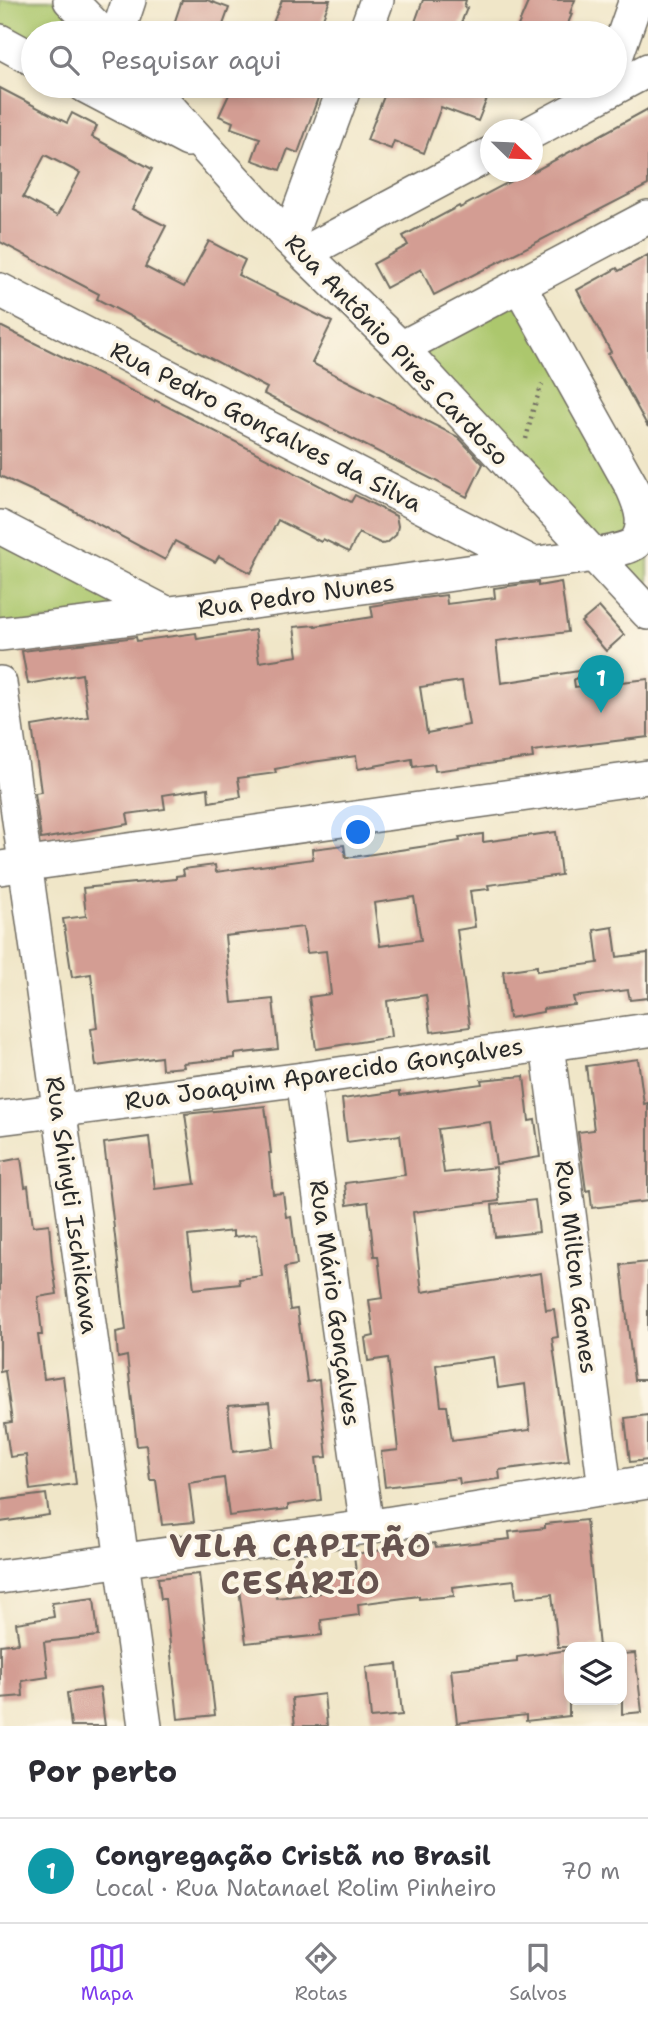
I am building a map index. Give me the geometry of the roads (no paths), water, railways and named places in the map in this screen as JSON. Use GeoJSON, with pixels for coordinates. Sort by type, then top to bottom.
{"type":"FeatureCollection","features":[{"type":"Feature","properties":{"kind":"street"},"geometry":{"type":"LineString","coordinates":[[70,0],[90,21]]}},
{"type":"Feature","properties":{"kind":"street"},"geometry":{"type":"LineString","coordinates":[[122,21],[129,0]]}},
{"type":"Feature","properties":{"kind":"street"},"geometry":{"type":"LineString","coordinates":[[369,21],[377,0]]}},
{"type":"Feature","properties":{"kind":"street"},"geometry":{"type":"LineString","coordinates":[[627,26],[636,0]]}},
{"type":"Feature","properties":{"kind":"street"},"geometry":{"type":"LineString","coordinates":[[0,41],[21,52]]}},
{"type":"Feature","properties":{"kind":"street"},"geometry":{"type":"LineString","coordinates":[[627,80],[648,70]]}},
{"type":"Feature","properties":{"kind":"street"},"geometry":{"type":"LineString","coordinates":[[108,98],[206,150]]}},
{"type":"Feature","properties":{"kind":"street","name":"Rua Antônio Pires Cardoso"},"geometry":{"type":"LineString","coordinates":[[160,98],[296,246],[401,348],[648,613]]}},
{"type":"Feature","properties":{"kind":"street"},"geometry":{"type":"LineString","coordinates":[[296,246],[341,98]]}},
{"type":"Feature","properties":{"kind":"street"},"geometry":{"type":"LineString","coordinates":[[543,125],[590,98]]}},
{"type":"Feature","properties":{"kind":"street"},"geometry":{"type":"LineString","coordinates":[[296,246],[480,159]]}},
{"type":"Feature","properties":{"kind":"street"},"geometry":{"type":"LineString","coordinates":[[401,348],[648,217]]}},
{"type":"Feature","properties":{"kind":"street","name":"Rua Pedro Nunes"},"geometry":{"type":"LineString","coordinates":[[0,634],[168,614],[532,563],[624,549],[633,545],[645,526],[644,516],[633,489],[519,285]]}},
{"type":"Feature","properties":{"kind":"street","name":"Rua Pedro Gonçalves da Silva"},"geometry":{"type":"LineString","coordinates":[[0,290],[532,563]]}},
{"type":"Feature","properties":{"kind":"street"},"geometry":{"type":"LineString","coordinates":[[0,527],[168,614]]}},
{"type":"Feature","properties":{"kind":"street","name":"Rua Shinyti Ischikawa"},"geometry":{"type":"LineString","coordinates":[[0,683],[13,866],[59,1109],[145,1726]]}},
{"type":"Feature","properties":{"kind":"street"},"geometry":{"type":"LineString","coordinates":[[13,866],[648,777]]}},
{"type":"Feature","properties":{"kind":"street","name":"Rua Joaquim Aparecido Gonçalves"},"geometry":{"type":"LineString","coordinates":[[0,1118],[303,1079],[648,1030]]}},
{"type":"Feature","properties":{"kind":"street","name":"Rua Milton Gomes"},"geometry":{"type":"LineString","coordinates":[[547,1045],[605,1488]]}},
{"type":"Feature","properties":{"kind":"street","name":"Rua Mário Gonçalves"},"geometry":{"type":"LineString","coordinates":[[303,1079],[367,1527]]}},
{"type":"Feature","properties":{"kind":"street"},"geometry":{"type":"LineString","coordinates":[[0,1577],[367,1527],[648,1482]]}},
{"type":"Feature","properties":{"kind":"place","name":"Congregação Cristã no Brasil"},"geometry":{"type":"Point","coordinates":[601,713]}},
{"type":"Feature","properties":{"kind":"district","name":"VILA CAPITÃO CESÁRIO"},"geometry":{"type":"Point","coordinates":[301,1564]}}]}
